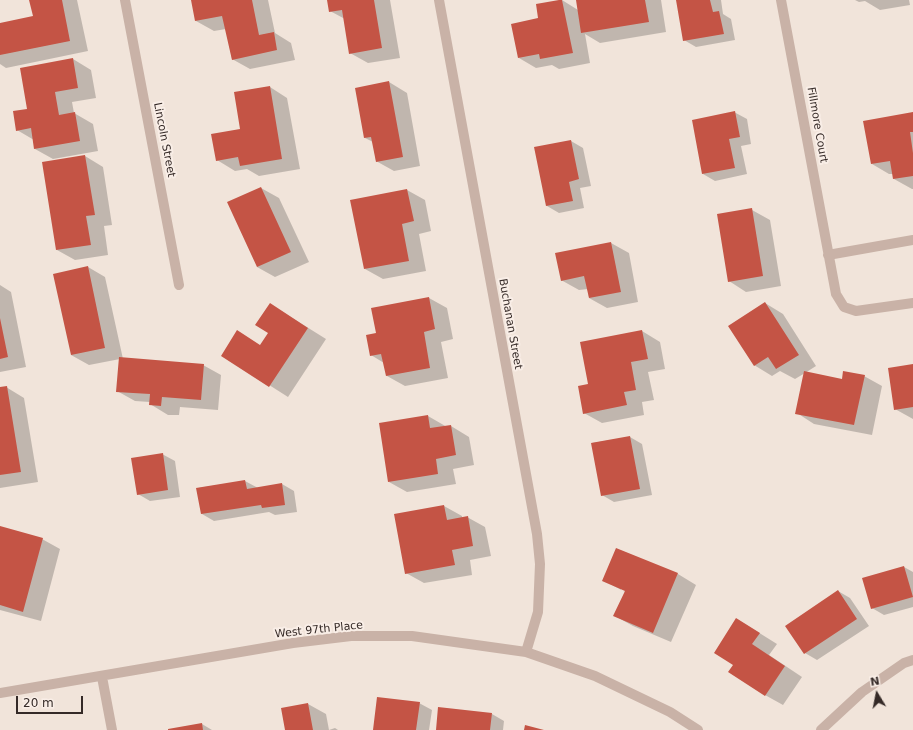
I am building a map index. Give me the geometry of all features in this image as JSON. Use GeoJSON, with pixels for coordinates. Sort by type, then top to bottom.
{"type":"FeatureCollection","features":[{"type":"Feature","properties":{"kind":"street","name":"Lincoln Street"},"geometry":{"type":"LineString","coordinates":[[125,0],[179,285]]}},
{"type":"Feature","properties":{"kind":"street","name":"Buchanan Street"},"geometry":{"type":"LineString","coordinates":[[439,0],[537,534],[540,564],[538,612],[526,652]]}},
{"type":"Feature","properties":{"kind":"street","name":"Fillmore Court"},"geometry":{"type":"LineString","coordinates":[[781,0],[836,294],[844,307],[856,311],[913,303]]}},
{"type":"Feature","properties":{"kind":"street"},"geometry":{"type":"LineString","coordinates":[[828,255],[913,240]]}},
{"type":"Feature","properties":{"kind":"street","name":"West 97th Place"},"geometry":{"type":"LineString","coordinates":[[0,693],[102,677],[292,643],[351,636],[412,636],[526,652],[595,676],[670,712],[698,730]]}},
{"type":"Feature","properties":{"kind":"street"},"geometry":{"type":"LineString","coordinates":[[821,730],[862,692],[904,663],[913,660]]}},
{"type":"Feature","properties":{"kind":"street"},"geometry":{"type":"LineString","coordinates":[[102,677],[112,730]]}},
{"type":"Feature","properties":{"kind":"building"},"geometry":{"type":"Polygon","coordinates":[[[29,0],[62,0],[70,41],[0,55],[0,23],[33,16],[29,0]]]}},
{"type":"Feature","properties":{"kind":"building"},"geometry":{"type":"Polygon","coordinates":[[[191,0],[252,0],[259,35],[274,32],[277,50],[232,60],[222,16],[195,21],[191,0]]]}},
{"type":"Feature","properties":{"kind":"building"},"geometry":{"type":"Polygon","coordinates":[[[327,0],[374,0],[382,48],[349,54],[342,10],[329,12],[327,0]]]}},
{"type":"Feature","properties":{"kind":"building"},"geometry":{"type":"Polygon","coordinates":[[[562,0],[573,53],[540,59],[539,54],[518,58],[511,24],[538,18],[536,4],[562,0]]]}},
{"type":"Feature","properties":{"kind":"building"},"geometry":{"type":"Polygon","coordinates":[[[576,0],[645,0],[649,22],[581,33],[576,0]]]}},
{"type":"Feature","properties":{"kind":"building"},"geometry":{"type":"Polygon","coordinates":[[[676,0],[710,0],[713,12],[719,11],[724,34],[683,41],[676,0]]]}},
{"type":"Feature","properties":{"kind":"building"},"geometry":{"type":"Polygon","coordinates":[[[73,58],[78,88],[55,92],[59,115],[75,112],[80,141],[34,149],[31,128],[16,131],[13,111],[27,109],[20,68],[73,58]]]}},
{"type":"Feature","properties":{"kind":"building"},"geometry":{"type":"Polygon","coordinates":[[[389,81],[403,157],[376,162],[371,137],[364,138],[355,88],[389,81]]]}},
{"type":"Feature","properties":{"kind":"building"},"geometry":{"type":"Polygon","coordinates":[[[270,86],[282,159],[240,166],[238,157],[216,161],[211,134],[240,129],[234,92],[270,86]]]}},
{"type":"Feature","properties":{"kind":"building"},"geometry":{"type":"Polygon","coordinates":[[[735,111],[740,137],[729,139],[735,168],[702,174],[692,120],[735,111]]]}},
{"type":"Feature","properties":{"kind":"building"},"geometry":{"type":"Polygon","coordinates":[[[913,112],[913,132],[910,132],[913,153],[913,176],[893,179],[890,161],[871,164],[863,121],[913,112]]]}},
{"type":"Feature","properties":{"kind":"building"},"geometry":{"type":"Polygon","coordinates":[[[571,140],[579,179],[569,182],[573,201],[546,206],[534,147],[571,140]]]}},
{"type":"Feature","properties":{"kind":"building"},"geometry":{"type":"Polygon","coordinates":[[[85,155],[95,215],[86,216],[91,245],[56,250],[42,162],[85,155]]]}},
{"type":"Feature","properties":{"kind":"building"},"geometry":{"type":"Polygon","coordinates":[[[261,187],[291,252],[257,267],[227,202],[261,187]]]}},
{"type":"Feature","properties":{"kind":"building"},"geometry":{"type":"Polygon","coordinates":[[[407,189],[414,221],[402,224],[409,261],[364,269],[350,200],[407,189]]]}},
{"type":"Feature","properties":{"kind":"building"},"geometry":{"type":"Polygon","coordinates":[[[752,208],[763,276],[728,282],[717,214],[752,208]]]}},
{"type":"Feature","properties":{"kind":"building"},"geometry":{"type":"Polygon","coordinates":[[[611,242],[621,292],[589,298],[584,276],[561,281],[555,253],[611,242]]]}},
{"type":"Feature","properties":{"kind":"building"},"geometry":{"type":"Polygon","coordinates":[[[88,266],[105,348],[71,355],[53,274],[88,266]]]}},
{"type":"Feature","properties":{"kind":"building"},"geometry":{"type":"Polygon","coordinates":[[[429,297],[435,329],[424,332],[430,368],[386,376],[381,354],[370,356],[366,335],[376,333],[371,308],[429,297]]]}},
{"type":"Feature","properties":{"kind":"building"},"geometry":{"type":"Polygon","coordinates":[[[765,302],[799,355],[776,369],[768,357],[754,366],[728,326],[765,302]]]}},
{"type":"Feature","properties":{"kind":"building"},"geometry":{"type":"Polygon","coordinates":[[[270,303],[308,328],[269,387],[221,356],[237,330],[260,345],[268,333],[255,325],[270,303]]]}},
{"type":"Feature","properties":{"kind":"building"},"geometry":{"type":"Polygon","coordinates":[[[0,318],[8,357],[0,359],[0,318]]]}},
{"type":"Feature","properties":{"kind":"building"},"geometry":{"type":"Polygon","coordinates":[[[642,330],[648,359],[631,362],[636,390],[624,392],[627,405],[583,414],[578,386],[588,384],[580,342],[642,330]]]}},
{"type":"Feature","properties":{"kind":"building"},"geometry":{"type":"Polygon","coordinates":[[[119,357],[204,364],[201,400],[162,397],[161,406],[149,405],[150,394],[116,392],[119,357]]]}},
{"type":"Feature","properties":{"kind":"building"},"geometry":{"type":"Polygon","coordinates":[[[913,364],[913,407],[894,410],[888,368],[913,364]]]}},
{"type":"Feature","properties":{"kind":"building"},"geometry":{"type":"Polygon","coordinates":[[[804,371],[842,379],[843,371],[865,375],[854,425],[795,414],[804,371]]]}},
{"type":"Feature","properties":{"kind":"building"},"geometry":{"type":"Polygon","coordinates":[[[7,386],[21,472],[0,475],[0,387],[7,386]]]}},
{"type":"Feature","properties":{"kind":"building"},"geometry":{"type":"Polygon","coordinates":[[[428,415],[430,428],[451,425],[456,455],[436,459],[438,474],[388,482],[379,423],[428,415]]]}},
{"type":"Feature","properties":{"kind":"building"},"geometry":{"type":"Polygon","coordinates":[[[630,436],[640,489],[601,496],[591,443],[630,436]]]}},
{"type":"Feature","properties":{"kind":"building"},"geometry":{"type":"Polygon","coordinates":[[[163,453],[168,490],[137,495],[131,458],[163,453]]]}},
{"type":"Feature","properties":{"kind":"building"},"geometry":{"type":"Polygon","coordinates":[[[245,480],[247,489],[282,483],[285,505],[262,508],[261,505],[201,514],[196,488],[245,480]]]}},
{"type":"Feature","properties":{"kind":"building"},"geometry":{"type":"Polygon","coordinates":[[[444,505],[447,520],[468,516],[473,546],[452,550],[455,565],[405,574],[394,514],[444,505]]]}},
{"type":"Feature","properties":{"kind":"building"},"geometry":{"type":"Polygon","coordinates":[[[0,526],[43,538],[23,612],[0,605],[0,526]]]}},
{"type":"Feature","properties":{"kind":"building"},"geometry":{"type":"Polygon","coordinates":[[[616,548],[678,573],[653,633],[613,616],[625,591],[602,581],[616,548]]]}},
{"type":"Feature","properties":{"kind":"building"},"geometry":{"type":"Polygon","coordinates":[[[904,566],[913,597],[871,609],[862,578],[904,566]]]}},
{"type":"Feature","properties":{"kind":"building"},"geometry":{"type":"Polygon","coordinates":[[[838,590],[857,619],[804,654],[785,626],[838,590]]]}},
{"type":"Feature","properties":{"kind":"building"},"geometry":{"type":"Polygon","coordinates":[[[736,618],[760,633],[752,644],[785,666],[765,696],[728,672],[733,665],[714,653],[736,618]]]}},
{"type":"Feature","properties":{"kind":"building"},"geometry":{"type":"Polygon","coordinates":[[[377,697],[420,702],[416,730],[373,730],[377,697]]]}},
{"type":"Feature","properties":{"kind":"building"},"geometry":{"type":"Polygon","coordinates":[[[308,703],[313,730],[285,730],[281,708],[308,703]]]}},
{"type":"Feature","properties":{"kind":"building"},"geometry":{"type":"Polygon","coordinates":[[[438,707],[492,713],[490,730],[436,730],[438,707]]]}},
{"type":"Feature","properties":{"kind":"building"},"geometry":{"type":"Polygon","coordinates":[[[202,723],[203,730],[168,730],[168,729],[202,723]]]}},
{"type":"Feature","properties":{"kind":"building"},"geometry":{"type":"Polygon","coordinates":[[[525,725],[544,730],[524,730],[525,725]]]}}]}
